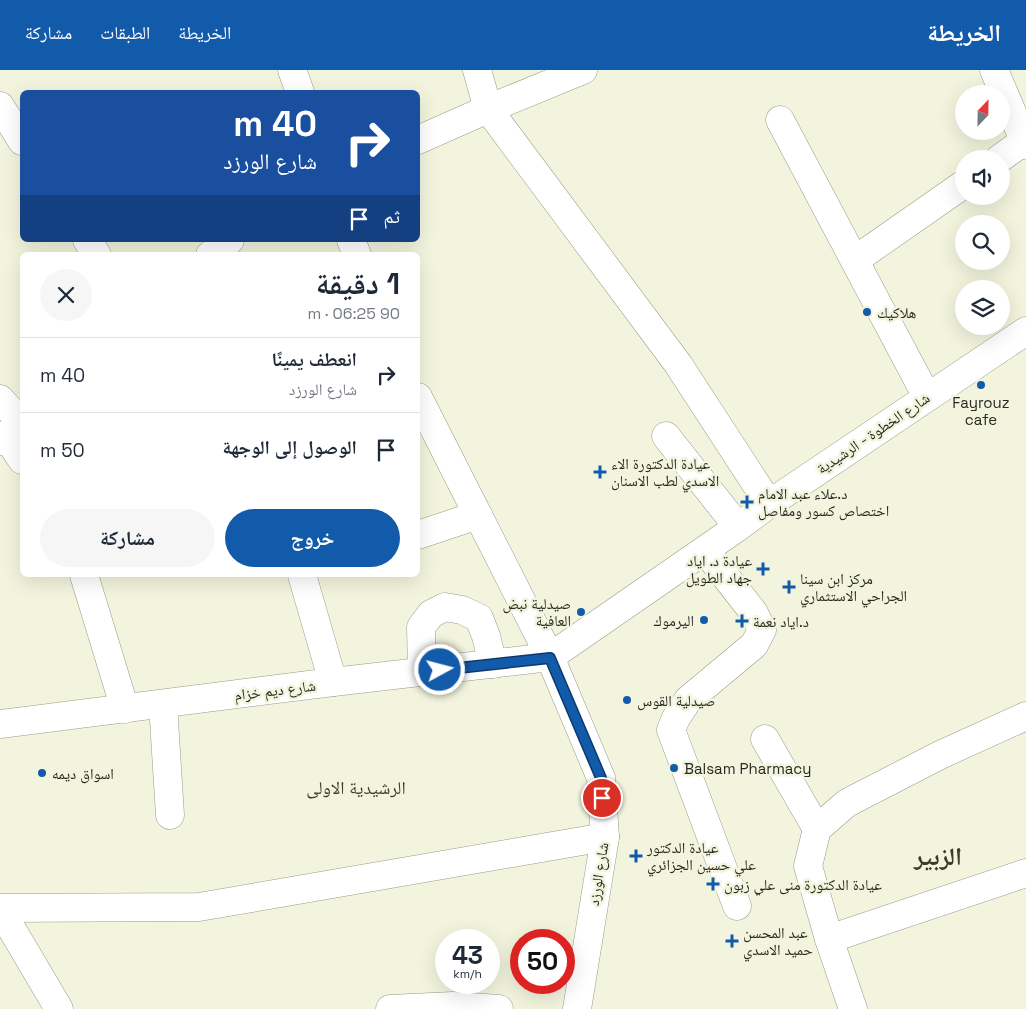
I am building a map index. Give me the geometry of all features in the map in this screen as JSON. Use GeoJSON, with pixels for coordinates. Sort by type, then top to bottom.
{"type":"FeatureCollection","features":[{"type":"Feature","properties":{"kind":"street"},"geometry":{"type":"LineString","coordinates":[[292,70],[299,90]]}},
{"type":"Feature","properties":{"kind":"street"},"geometry":{"type":"LineString","coordinates":[[477,70],[488,109],[678,364],[769,504]]}},
{"type":"Feature","properties":{"kind":"street"},"geometry":{"type":"LineString","coordinates":[[420,139],[584,70]]}},
{"type":"Feature","properties":{"kind":"street"},"geometry":{"type":"LineString","coordinates":[[994,70],[1025,143],[1010,152]]}},
{"type":"Feature","properties":{"kind":"street"},"geometry":{"type":"LineString","coordinates":[[0,106],[20,138]]}},
{"type":"Feature","properties":{"kind":"street"},"geometry":{"type":"LineString","coordinates":[[780,120],[927,397]]}},
{"type":"Feature","properties":{"kind":"street"},"geometry":{"type":"LineString","coordinates":[[855,260],[955,190]]}},
{"type":"Feature","properties":{"kind":"street","name":"شارع الخطوة - الرشيدية"},"geometry":{"type":"LineString","coordinates":[[550,658],[769,504],[1026,332]]}},
{"type":"Feature","properties":{"kind":"street"},"geometry":{"type":"LineString","coordinates":[[0,399],[20,454]]}},
{"type":"Feature","properties":{"kind":"street","name":"شارع الورزد"},"geometry":{"type":"LineString","coordinates":[[420,401],[550,658],[601,778],[605,837],[577,1009]]}},
{"type":"Feature","properties":{"kind":"street"},"geometry":{"type":"LineString","coordinates":[[666,436],[738,527]]}},
{"type":"Feature","properties":{"kind":"street"},"geometry":{"type":"LineString","coordinates":[[420,533],[478,515]]}},
{"type":"Feature","properties":{"kind":"street"},"geometry":{"type":"LineString","coordinates":[[706,550],[754,613],[762,630],[754,645],[688,700],[676,718],[671,730],[737,906]]}},
{"type":"Feature","properties":{"kind":"street"},"geometry":{"type":"LineString","coordinates":[[85,577],[125,709]]}},
{"type":"Feature","properties":{"kind":"street"},"geometry":{"type":"LineString","coordinates":[[303,577],[333,682]]}},
{"type":"Feature","properties":{"kind":"street"},"geometry":{"type":"LineString","coordinates":[[422,672],[421,627],[431,614],[445,607],[462,610],[479,618],[493,664]]}},
{"type":"Feature","properties":{"kind":"street","name":"شارع ديم خزام"},"geometry":{"type":"LineString","coordinates":[[0,724],[333,682],[550,658]]}},
{"type":"Feature","properties":{"kind":"street"},"geometry":{"type":"LineString","coordinates":[[163,704],[170,815]]}},
{"type":"Feature","properties":{"kind":"street"},"geometry":{"type":"LineString","coordinates":[[853,1009],[829,939],[808,866],[817,829],[848,803],[940,754],[1026,716]]}},
{"type":"Feature","properties":{"kind":"street"},"geometry":{"type":"LineString","coordinates":[[765,739],[817,829]]}},
{"type":"Feature","properties":{"kind":"street"},"geometry":{"type":"LineString","coordinates":[[0,908],[199,907],[605,837]]}},
{"type":"Feature","properties":{"kind":"street"},"geometry":{"type":"LineString","coordinates":[[829,939],[1026,873]]}},
{"type":"Feature","properties":{"kind":"street"},"geometry":{"type":"LineString","coordinates":[[0,908],[59,1009]]}},
{"type":"Feature","properties":{"kind":"street"},"geometry":{"type":"LineString","coordinates":[[390,1009],[453,1006],[499,1009]]}},
{"type":"Feature","properties":{"kind":"place","name":"هلاكيك"},"geometry":{"type":"Point","coordinates":[867,312]}},
{"type":"Feature","properties":{"kind":"place","name":"Fayrouz cafe"},"geometry":{"type":"Point","coordinates":[981,385]}},
{"type":"Feature","properties":{"kind":"place","name":"عيادة الدكتورة الاء الاسدي لطب الاسنان"},"geometry":{"type":"Point","coordinates":[600,472]}},
{"type":"Feature","properties":{"kind":"place","name":"د.علاء عبد الامام اختصاص كسور ومفاصل"},"geometry":{"type":"Point","coordinates":[747,502]}},
{"type":"Feature","properties":{"kind":"place","name":"عيادة د. اياد جهاد الطويل"},"geometry":{"type":"Point","coordinates":[763,569]}},
{"type":"Feature","properties":{"kind":"place","name":"مركز ابن سينا الجراحي الاستثماري"},"geometry":{"type":"Point","coordinates":[789,587]}},
{"type":"Feature","properties":{"kind":"place","name":"صيدلية نبض العافية"},"geometry":{"type":"Point","coordinates":[581,612]}},
{"type":"Feature","properties":{"kind":"place","name":"اليرموك"},"geometry":{"type":"Point","coordinates":[704,620]}},
{"type":"Feature","properties":{"kind":"place","name":"د.اياد نعمة"},"geometry":{"type":"Point","coordinates":[742,621]}},
{"type":"Feature","properties":{"kind":"place","name":"صيدلية القوس"},"geometry":{"type":"Point","coordinates":[627,700]}},
{"type":"Feature","properties":{"kind":"place","name":"Balsam Pharmacy"},"geometry":{"type":"Point","coordinates":[674,768]}},
{"type":"Feature","properties":{"kind":"place","name":"اسواق ديمه"},"geometry":{"type":"Point","coordinates":[42,773]}},
{"type":"Feature","properties":{"kind":"place","name":"عيادة الدكتور علي حسين الجزائري"},"geometry":{"type":"Point","coordinates":[636,856]}},
{"type":"Feature","properties":{"kind":"place","name":"عيادة الدكتورة منى علي زبون"},"geometry":{"type":"Point","coordinates":[713,884]}},
{"type":"Feature","properties":{"kind":"place","name":"عبد المحسن حميد الاسدي"},"geometry":{"type":"Point","coordinates":[732,941]}},
{"type":"Feature","properties":{"kind":"district","name":"الرشيدية الاولى"},"geometry":{"type":"Point","coordinates":[356,787]}},
{"type":"Feature","properties":{"kind":"district","name":"الزبير"},"geometry":{"type":"Point","coordinates":[938,856]}},
{"type":"Feature","properties":{"kind":"route"},"geometry":{"type":"LineString","coordinates":[[440,670],[550,658],[601,778],[602,798]]}}]}
